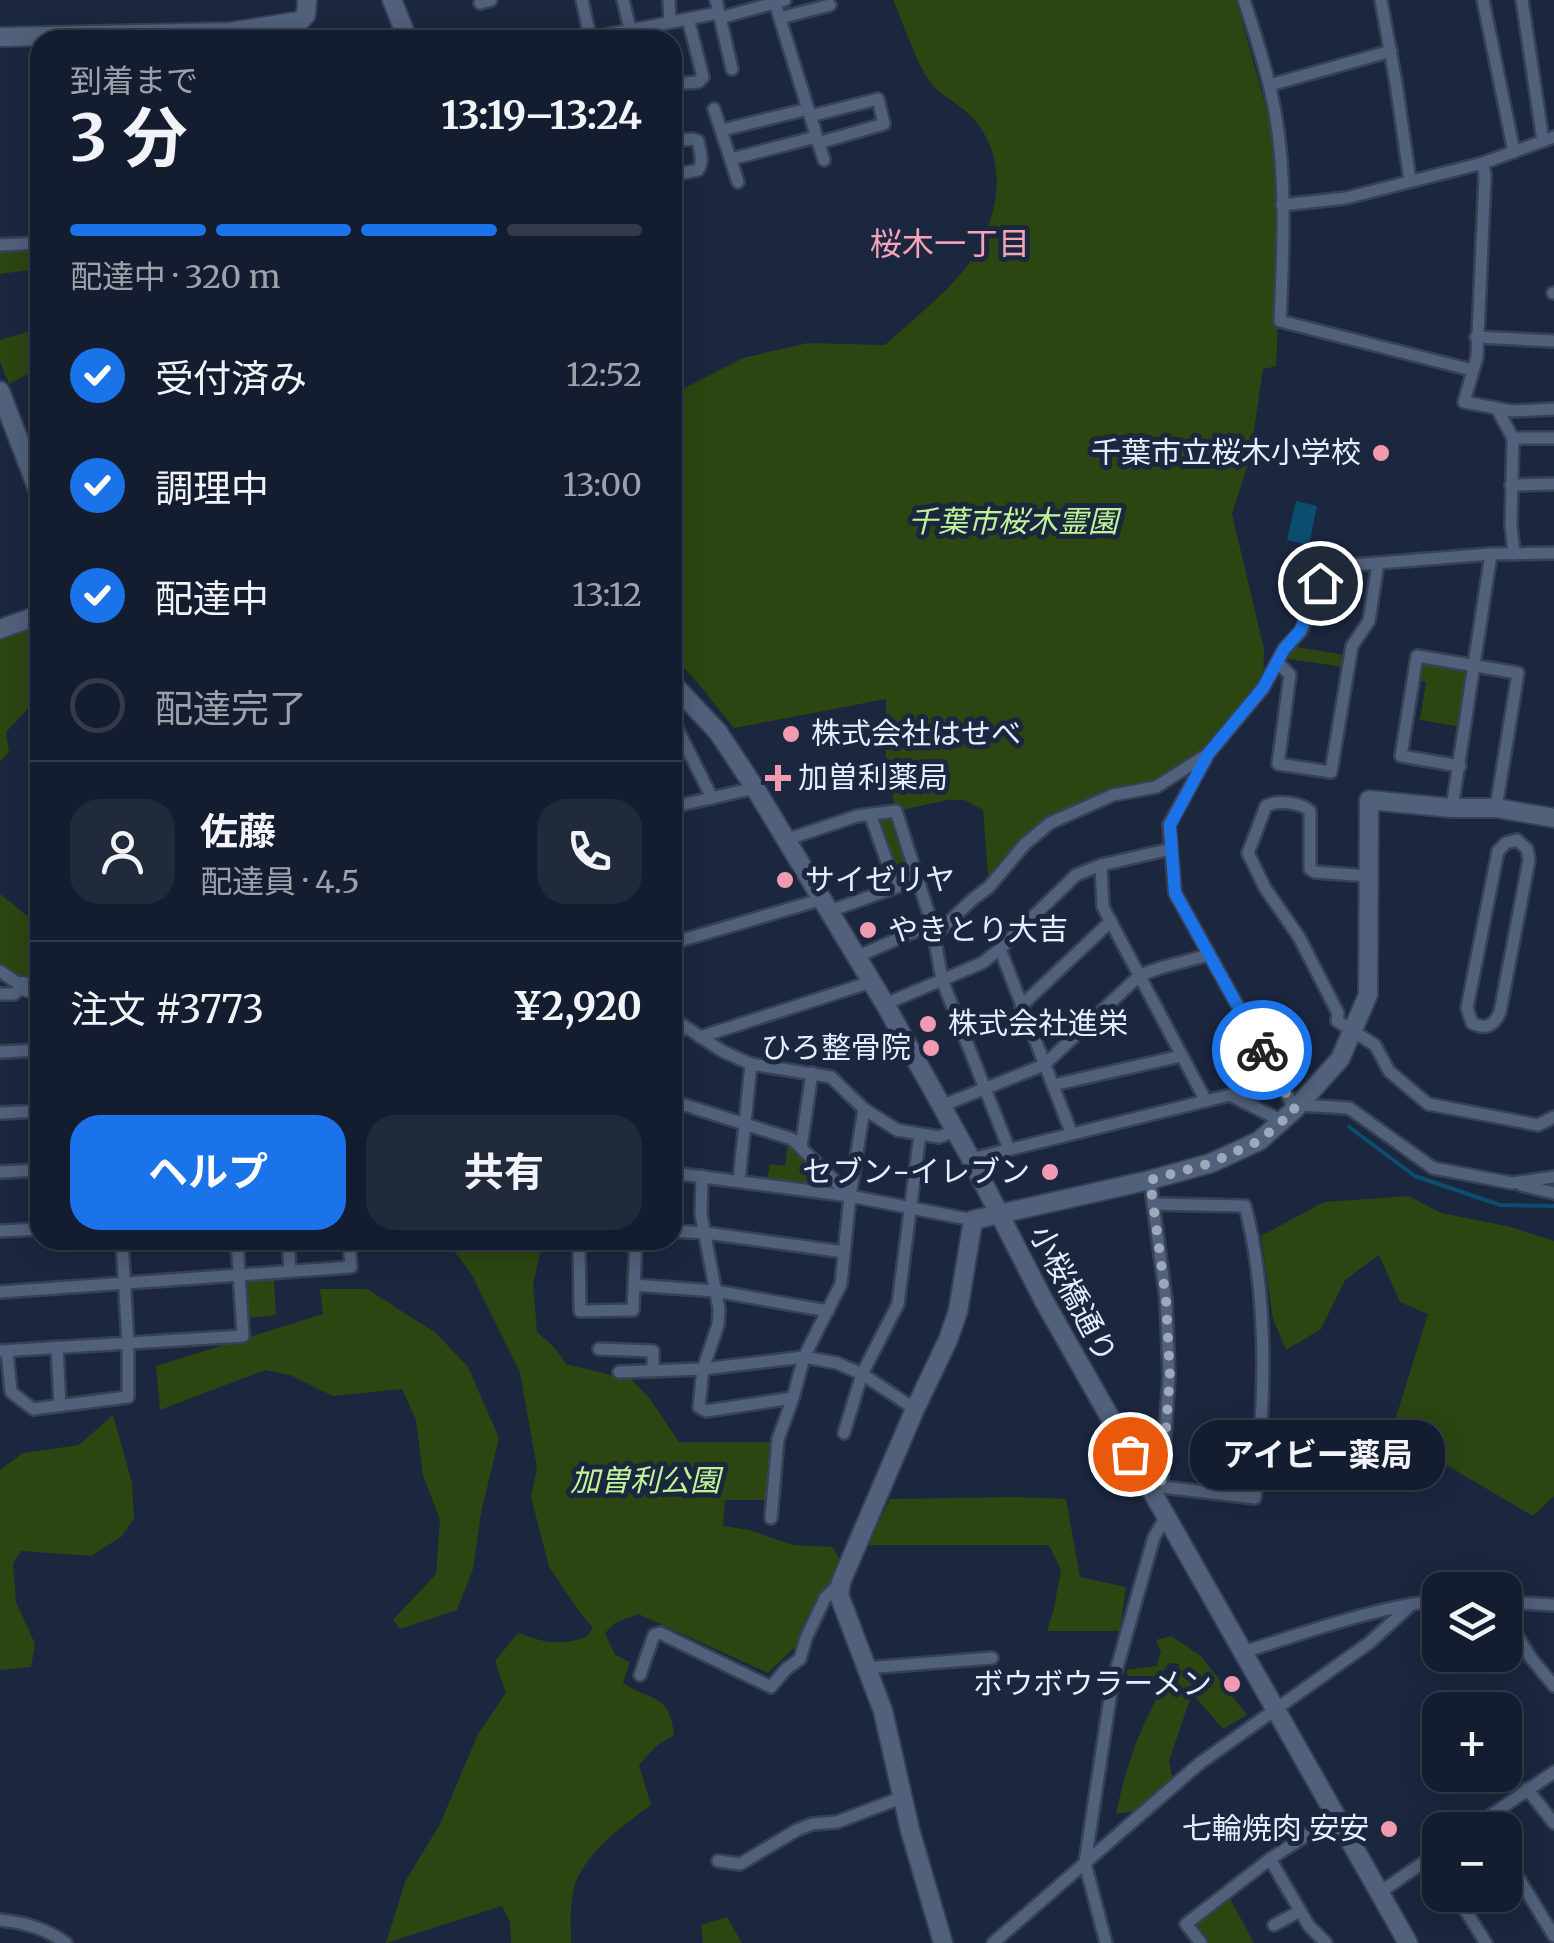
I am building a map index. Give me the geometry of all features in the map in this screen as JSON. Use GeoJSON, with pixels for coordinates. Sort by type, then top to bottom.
{"type":"FeatureCollection","features":[{"type":"Feature","properties":{"kind":"street"},"geometry":{"type":"LineString","coordinates":[[244,30],[300,22],[306,14],[307,0]]}},
{"type":"Feature","properties":{"kind":"street"},"geometry":{"type":"LineString","coordinates":[[392,0],[404,30]]}},
{"type":"Feature","properties":{"kind":"street"},"geometry":{"type":"LineString","coordinates":[[582,0],[584,30]]}},
{"type":"Feature","properties":{"kind":"street"},"geometry":{"type":"LineString","coordinates":[[624,0],[636,30]]}},
{"type":"Feature","properties":{"kind":"street"},"geometry":{"type":"LineString","coordinates":[[669,0],[670,21]]}},
{"type":"Feature","properties":{"kind":"street"},"geometry":{"type":"LineString","coordinates":[[1244,0],[1270,85],[1281,162],[1280,320],[1472,370]]}},
{"type":"Feature","properties":{"kind":"street"},"geometry":{"type":"LineString","coordinates":[[1381,0],[1410,181]]}},
{"type":"Feature","properties":{"kind":"street"},"geometry":{"type":"LineString","coordinates":[[1483,0],[1514,152]]}},
{"type":"Feature","properties":{"kind":"street"},"geometry":{"type":"LineString","coordinates":[[1282,205],[1346,198],[1483,163],[1548,139],[1522,0]]}},
{"type":"Feature","properties":{"kind":"street"},"geometry":{"type":"LineString","coordinates":[[643,30],[718,10],[780,2],[780,18],[824,160]]}},
{"type":"Feature","properties":{"kind":"street"},"geometry":{"type":"LineString","coordinates":[[780,18],[830,5]]}},
{"type":"Feature","properties":{"kind":"street"},"geometry":{"type":"LineString","coordinates":[[718,10],[732,69]]}},
{"type":"Feature","properties":{"kind":"street"},"geometry":{"type":"LineString","coordinates":[[682,83],[698,82],[703,77],[688,18]]}},
{"type":"Feature","properties":{"kind":"street"},"geometry":{"type":"LineString","coordinates":[[0,37],[30,37]]}},
{"type":"Feature","properties":{"kind":"street"},"geometry":{"type":"LineString","coordinates":[[1270,85],[1391,52]]}},
{"type":"Feature","properties":{"kind":"street"},"geometry":{"type":"LineString","coordinates":[[722,130],[878,99],[884,124],[731,159]]}},
{"type":"Feature","properties":{"kind":"street"},"geometry":{"type":"LineString","coordinates":[[714,109],[738,182]]}},
{"type":"Feature","properties":{"kind":"street"},"geometry":{"type":"LineString","coordinates":[[682,140],[698,141],[701,154],[698,170],[682,173]]}},
{"type":"Feature","properties":{"kind":"street"},"geometry":{"type":"LineString","coordinates":[[1483,163],[1477,357],[1464,402],[1497,409],[1554,410]]}},
{"type":"Feature","properties":{"kind":"street"},"geometry":{"type":"LineString","coordinates":[[0,245],[30,244]]}},
{"type":"Feature","properties":{"kind":"street"},"geometry":{"type":"LineString","coordinates":[[1476,337],[1554,340]]}},
{"type":"Feature","properties":{"kind":"street"},"geometry":{"type":"LineString","coordinates":[[0,392],[30,469]]}},
{"type":"Feature","properties":{"kind":"street"},"geometry":{"type":"LineString","coordinates":[[1497,409],[1513,438],[1514,554]]}},
{"type":"Feature","properties":{"kind":"street"},"geometry":{"type":"LineString","coordinates":[[1513,438],[1554,438]]}},
{"type":"Feature","properties":{"kind":"street"},"geometry":{"type":"LineString","coordinates":[[1511,485],[1554,484]]}},
{"type":"Feature","properties":{"kind":"street"},"geometry":{"type":"LineString","coordinates":[[1292,1112],[1175,893],[1170,825],[1208,754],[1263,688],[1284,649],[1300,631],[1320,583],[1340,566],[1554,553]]}},
{"type":"Feature","properties":{"kind":"street"},"geometry":{"type":"LineString","coordinates":[[1452,808],[1491,554]]}},
{"type":"Feature","properties":{"kind":"street"},"geometry":{"type":"LineString","coordinates":[[1276,662],[1290,675],[1278,764],[1331,772],[1352,646],[1369,621],[1378,563]]}},
{"type":"Feature","properties":{"kind":"street"},"geometry":{"type":"LineString","coordinates":[[0,628],[30,618]]}},
{"type":"Feature","properties":{"kind":"street"},"geometry":{"type":"LineString","coordinates":[[1460,766],[1401,756],[1416,656],[1518,673],[1496,808]]}},
{"type":"Feature","properties":{"kind":"street","name":"小桜橋通り"},"geometry":{"type":"LineString","coordinates":[[682,694],[718,732],[755,788],[885,1004],[1044,1300],[1408,1943]]}},
{"type":"Feature","properties":{"kind":"street"},"geometry":{"type":"LineString","coordinates":[[682,738],[712,798]]}},
{"type":"Feature","properties":{"kind":"street"},"geometry":{"type":"LineString","coordinates":[[856,956],[934,930],[989,888],[1025,844],[1050,823],[1113,795],[1156,787],[1208,754]]}},
{"type":"Feature","properties":{"kind":"street"},"geometry":{"type":"LineString","coordinates":[[682,805],[755,788]]}},
{"type":"Feature","properties":{"kind":"street"},"geometry":{"type":"LineString","coordinates":[[682,1174],[850,1196],[973,1220],[1211,1163],[1259,1141],[1292,1112],[1340,1060],[1354,1030],[1368,995],[1369,800],[1496,808],[1554,818]]}},
{"type":"Feature","properties":{"kind":"street"},"geometry":{"type":"LineString","coordinates":[[1368,876],[1310,869],[1310,811],[1304,806],[1266,806],[1248,852],[1265,888],[1299,937],[1338,1013],[1337,1021],[1376,1045],[1389,1071],[1428,1104],[1538,1125],[1554,1117]]}},
{"type":"Feature","properties":{"kind":"street"},"geometry":{"type":"LineString","coordinates":[[788,840],[857,816],[896,811],[934,930],[942,980],[1009,1149]]}},
{"type":"Feature","properties":{"kind":"street"},"geometry":{"type":"LineString","coordinates":[[1517,840],[1522,812]]}},
{"type":"Feature","properties":{"kind":"street"},"geometry":{"type":"LineString","coordinates":[[870,814],[896,887]]}},
{"type":"Feature","properties":{"kind":"street"},"geometry":{"type":"LineString","coordinates":[[1517,840],[1527,849],[1528,860],[1500,1012],[1496,1022],[1480,1027],[1472,1023],[1468,1008],[1498,851],[1517,840]]}},
{"type":"Feature","properties":{"kind":"street"},"geometry":{"type":"LineString","coordinates":[[885,1004],[982,963],[1076,875],[1101,865],[1171,849]]}},
{"type":"Feature","properties":{"kind":"street"},"geometry":{"type":"LineString","coordinates":[[1101,865],[1103,907],[1206,1101]]}},
{"type":"Feature","properties":{"kind":"street"},"geometry":{"type":"LineString","coordinates":[[682,941],[919,879]]}},
{"type":"Feature","properties":{"kind":"street"},"geometry":{"type":"LineString","coordinates":[[1022,1006],[1111,920]]}},
{"type":"Feature","properties":{"kind":"street"},"geometry":{"type":"LineString","coordinates":[[1000,949],[1071,1132]]}},
{"type":"Feature","properties":{"kind":"street"},"geometry":{"type":"LineString","coordinates":[[941,1106],[1044,1064],[1140,975],[1209,955]]}},
{"type":"Feature","properties":{"kind":"street"},"geometry":{"type":"LineString","coordinates":[[0,971],[30,987]]}},
{"type":"Feature","properties":{"kind":"street"},"geometry":{"type":"LineString","coordinates":[[700,1037],[870,982]]}},
{"type":"Feature","properties":{"kind":"street"},"geometry":{"type":"LineString","coordinates":[[0,994],[30,988]]}},
{"type":"Feature","properties":{"kind":"street"},"geometry":{"type":"LineString","coordinates":[[682,1025],[751,1064],[830,1078],[864,1109],[898,1130],[939,1137],[955,1131]]}},
{"type":"Feature","properties":{"kind":"street"},"geometry":{"type":"LineString","coordinates":[[0,1052],[30,1050]]}},
{"type":"Feature","properties":{"kind":"street"},"geometry":{"type":"LineString","coordinates":[[1053,1085],[1181,1056]]}},
{"type":"Feature","properties":{"kind":"street"},"geometry":{"type":"LineString","coordinates":[[738,1181],[751,1064]]}},
{"type":"Feature","properties":{"kind":"street"},"geometry":{"type":"LineString","coordinates":[[801,1147],[812,1072]]}},
{"type":"Feature","properties":{"kind":"street"},"geometry":{"type":"LineString","coordinates":[[971,1158],[1230,1095],[1292,1112],[1349,1108],[1433,1168],[1554,1193]]}},
{"type":"Feature","properties":{"kind":"street"},"geometry":{"type":"LineString","coordinates":[[682,1104],[792,1139],[850,1196]]}},
{"type":"Feature","properties":{"kind":"street"},"geometry":{"type":"LineString","coordinates":[[772,1518],[778,1439],[804,1357],[841,1284],[864,1109]]}},
{"type":"Feature","properties":{"kind":"street"},"geometry":{"type":"LineString","coordinates":[[0,1113],[30,1111]]}},
{"type":"Feature","properties":{"kind":"street"},"geometry":{"type":"LineString","coordinates":[[844,1433],[862,1374],[898,1304],[920,1134]]}},
{"type":"Feature","properties":{"kind":"street"},"geometry":{"type":"LineString","coordinates":[[0,1172],[30,1170]]}},
{"type":"Feature","properties":{"kind":"street"},"geometry":{"type":"LineString","coordinates":[[702,1176],[701,1214],[719,1310],[703,1369],[699,1407],[706,1411],[793,1398]]}},
{"type":"Feature","properties":{"kind":"street"},"geometry":{"type":"LineString","coordinates":[[1512,1183],[1554,1177]]}},
{"type":"Feature","properties":{"kind":"street"},"geometry":{"type":"LineString","coordinates":[[1150,1180],[1166,1300],[1170,1376],[1162,1480],[1152,1488]]}},
{"type":"Feature","properties":{"kind":"street"},"geometry":{"type":"LineString","coordinates":[[1152,1488],[1255,1498],[1262,1430],[1261,1315],[1253,1236],[1245,1206],[1153,1204]]}},
{"type":"Feature","properties":{"kind":"street"},"geometry":{"type":"LineString","coordinates":[[943,1943],[910,1830],[883,1711],[839,1596],[841,1582],[948,1340],[958,1311],[973,1220]]}},
{"type":"Feature","properties":{"kind":"street"},"geometry":{"type":"LineString","coordinates":[[0,1231],[30,1230]]}},
{"type":"Feature","properties":{"kind":"street"},"geometry":{"type":"LineString","coordinates":[[682,1232],[844,1252]]}},
{"type":"Feature","properties":{"kind":"street"},"geometry":{"type":"LineString","coordinates":[[122,1250],[128,1343],[128,1398],[33,1408],[11,1392],[4,1351],[57,1347],[128,1343],[243,1336],[238,1250]]}},
{"type":"Feature","properties":{"kind":"street"},"geometry":{"type":"LineString","coordinates":[[289,1250],[290,1272]]}},
{"type":"Feature","properties":{"kind":"street"},"geometry":{"type":"LineString","coordinates":[[0,1292],[351,1267],[350,1250]]}},
{"type":"Feature","properties":{"kind":"street"},"geometry":{"type":"LineString","coordinates":[[579,1250],[580,1311],[634,1310],[636,1250]]}},
{"type":"Feature","properties":{"kind":"street"},"geometry":{"type":"LineString","coordinates":[[634,1285],[715,1291],[828,1311]]}},
{"type":"Feature","properties":{"kind":"street"},"geometry":{"type":"LineString","coordinates":[[57,1347],[60,1405]]}},
{"type":"Feature","properties":{"kind":"street"},"geometry":{"type":"LineString","coordinates":[[599,1349],[654,1351],[653,1371]]}},
{"type":"Feature","properties":{"kind":"street"},"geometry":{"type":"LineString","coordinates":[[619,1372],[703,1369],[804,1357],[837,1363],[862,1374],[916,1409]]}},
{"type":"Feature","properties":{"kind":"street"},"geometry":{"type":"LineString","coordinates":[[1106,1943],[1085,1863],[1112,1685],[1154,1537],[1166,1517]]}},
{"type":"Feature","properties":{"kind":"street"},"geometry":{"type":"LineString","coordinates":[[640,1675],[654,1635],[660,1633],[771,1687],[800,1659],[825,1598],[841,1582]]}},
{"type":"Feature","properties":{"kind":"street"},"geometry":{"type":"LineString","coordinates":[[1243,1652],[1356,1616],[1422,1603]]}},
{"type":"Feature","properties":{"kind":"street"},"geometry":{"type":"LineString","coordinates":[[1522,1603],[1554,1605]]}},
{"type":"Feature","properties":{"kind":"street"},"geometry":{"type":"LineString","coordinates":[[993,1943],[1200,1764],[1369,1643],[1412,1604]]}},
{"type":"Feature","properties":{"kind":"street"},"geometry":{"type":"LineString","coordinates":[[1522,1643],[1554,1686]]}},
{"type":"Feature","properties":{"kind":"street"},"geometry":{"type":"LineString","coordinates":[[866,1668],[992,1658]]}},
{"type":"Feature","properties":{"kind":"street"},"geometry":{"type":"LineString","coordinates":[[1501,1812],[1554,1772]]}},
{"type":"Feature","properties":{"kind":"street"},"geometry":{"type":"LineString","coordinates":[[1527,1790],[1554,1823]]}},
{"type":"Feature","properties":{"kind":"street"},"geometry":{"type":"LineString","coordinates":[[718,1861],[740,1864],[812,1824],[836,1822],[903,1797]]}},
{"type":"Feature","properties":{"kind":"street"},"geometry":{"type":"LineString","coordinates":[[1200,1943],[1186,1924],[1335,1817]]}},
{"type":"Feature","properties":{"kind":"street"},"geometry":{"type":"LineString","coordinates":[[1270,1860],[1315,1934],[1326,1943]]}},
{"type":"Feature","properties":{"kind":"street"},"geometry":{"type":"LineString","coordinates":[[1380,1893],[1422,1864]]}},
{"type":"Feature","properties":{"kind":"street"},"geometry":{"type":"LineString","coordinates":[[1522,1884],[1554,1936]]}},
{"type":"Feature","properties":{"kind":"street"},"geometry":{"type":"LineString","coordinates":[[1274,1925],[1300,1911]]}},
{"type":"Feature","properties":{"kind":"street"},"geometry":{"type":"LineString","coordinates":[[1467,1912],[1486,1943]]}},
{"type":"Feature","properties":{"kind":"street"},"geometry":{"type":"LineString","coordinates":[[0,1921],[22,1922],[66,1943]]}},
{"type":"Feature","properties":{"kind":"green space","name":"千葉市桜木霊園"},"geometry":{"type":"Polygon","coordinates":[[[893,0],[1236,0],[1276,143],[1281,265],[1276,366],[1263,369],[1250,458],[1232,514],[1264,649],[1263,688],[1208,754],[1156,787],[1113,795],[1050,823],[989,887],[983,810],[964,800],[948,800],[896,811],[886,769],[886,699],[734,728],[682,666],[682,389],[743,358],[808,343],[885,345],[964,270],[988,227],[996,174],[987,139],[973,118],[936,89],[918,60],[893,0]]]}},
{"type":"Feature","properties":{"kind":"green space"},"geometry":{"type":"Polygon","coordinates":[[[30,250],[30,270],[0,274],[0,251],[30,250]]]}},
{"type":"Feature","properties":{"kind":"green space"},"geometry":{"type":"Polygon","coordinates":[[[30,331],[30,373],[9,384],[0,361],[0,340],[30,331]]]}},
{"type":"Feature","properties":{"kind":"green space"},"geometry":{"type":"Polygon","coordinates":[[[30,624],[30,708],[6,732],[9,752],[0,761],[0,633],[30,624]]]}},
{"type":"Feature","properties":{"kind":"green space"},"geometry":{"type":"Polygon","coordinates":[[[1291,646],[1345,655],[1344,667],[1282,658],[1291,646]]]}},
{"type":"Feature","properties":{"kind":"green space"},"geometry":{"type":"Polygon","coordinates":[[[1420,662],[1470,670],[1461,727],[1420,720],[1426,682],[1417,680],[1420,662]]]}},
{"type":"Feature","properties":{"kind":"green space"},"geometry":{"type":"Polygon","coordinates":[[[879,818],[895,818],[912,876],[904,880],[899,878],[878,823],[879,818]]]}},
{"type":"Feature","properties":{"kind":"green space"},"geometry":{"type":"Polygon","coordinates":[[[0,894],[30,918],[30,979],[0,964],[0,894]]]}},
{"type":"Feature","properties":{"kind":"green space"},"geometry":{"type":"Polygon","coordinates":[[[788,1142],[832,1184],[829,1189],[767,1181],[770,1164],[785,1166],[788,1142]]]}},
{"type":"Feature","properties":{"kind":"green space"},"geometry":{"type":"Polygon","coordinates":[[[1409,1196],[1441,1213],[1511,1227],[1554,1241],[1554,1496],[1533,1516],[1448,1466],[1388,1443],[1428,1314],[1400,1302],[1379,1255],[1345,1280],[1321,1329],[1286,1350],[1273,1319],[1261,1236],[1324,1202],[1409,1196]]]}},
{"type":"Feature","properties":{"kind":"green space","name":"加曽利公園"},"geometry":{"type":"Polygon","coordinates":[[[453,1250],[541,1250],[533,1284],[537,1332],[566,1364],[632,1380],[679,1442],[774,1442],[768,1500],[725,1500],[723,1526],[793,1545],[832,1547],[842,1562],[801,1641],[768,1673],[638,1614],[615,1623],[605,1633],[615,1655],[630,1662],[623,1683],[664,1705],[674,1735],[655,1747],[639,1765],[651,1805],[600,1847],[577,1879],[571,1943],[511,1943],[510,1922],[502,1906],[386,1943],[405,1882],[440,1824],[478,1734],[506,1693],[495,1661],[518,1633],[544,1641],[568,1642],[587,1637],[593,1628],[549,1567],[531,1497],[537,1468],[520,1373],[472,1275],[453,1250]]]}},
{"type":"Feature","properties":{"kind":"green space"},"geometry":{"type":"Polygon","coordinates":[[[274,1280],[276,1315],[248,1318],[245,1287],[250,1281],[274,1280]]]}},
{"type":"Feature","properties":{"kind":"green space"},"geometry":{"type":"Polygon","coordinates":[[[320,1289],[367,1289],[436,1333],[468,1367],[499,1438],[481,1513],[473,1569],[457,1610],[400,1629],[393,1620],[436,1574],[440,1520],[423,1475],[416,1420],[402,1389],[333,1396],[290,1375],[265,1370],[160,1410],[156,1366],[323,1314],[320,1289]]]}},
{"type":"Feature","properties":{"kind":"green space"},"geometry":{"type":"Polygon","coordinates":[[[113,1415],[132,1483],[134,1519],[121,1537],[91,1556],[21,1551],[13,1563],[16,1602],[35,1644],[31,1667],[0,1670],[0,1470],[23,1453],[79,1445],[113,1415]]]}},
{"type":"Feature","properties":{"kind":"green space"},"geometry":{"type":"Polygon","coordinates":[[[890,1499],[1066,1499],[1080,1577],[1126,1587],[1120,1631],[1047,1631],[1061,1570],[1049,1545],[867,1545],[890,1499]]]}},
{"type":"Feature","properties":{"kind":"green space"},"geometry":{"type":"Polygon","coordinates":[[[1171,1636],[1201,1656],[1247,1715],[1223,1729],[1192,1693],[1169,1761],[1172,1777],[1138,1810],[1116,1814],[1139,1735],[1157,1697],[1180,1664],[1169,1663],[1155,1682],[1131,1684],[1126,1670],[1156,1666],[1161,1652],[1156,1640],[1171,1636]]]}},
{"type":"Feature","properties":{"kind":"green space"},"geometry":{"type":"Polygon","coordinates":[[[1229,1897],[1254,1943],[1205,1943],[1196,1932],[1197,1923],[1229,1897]]]}},
{"type":"Feature","properties":{"kind":"green space"},"geometry":{"type":"Polygon","coordinates":[[[727,1917],[742,1943],[703,1943],[701,1925],[727,1917]]]}},
{"type":"Feature","properties":{"kind":"water"},"geometry":{"type":"Polygon","coordinates":[[[1296,501],[1317,506],[1309,545],[1287,540],[1296,501]]]}},
{"type":"Feature","properties":{"kind":"waterway"},"geometry":{"type":"LineString","coordinates":[[1349,1127],[1415,1176],[1500,1205],[1554,1206]]}},
{"type":"Feature","properties":{"kind":"way so far"},"geometry":{"type":"LineString","coordinates":[[1130,1454],[1150,1489],[1162,1480],[1170,1376],[1166,1300],[1150,1180],[1211,1163],[1259,1141],[1295,1110],[1262,1050]]}},
{"type":"Feature","properties":{"kind":"place","name":"千葉市立桜木小学校"},"geometry":{"type":"Point","coordinates":[1381,453]}},
{"type":"Feature","properties":{"kind":"place","name":"株式会社はせべ"},"geometry":{"type":"Point","coordinates":[791,734]}},
{"type":"Feature","properties":{"kind":"place","name":"加曽利薬局"},"geometry":{"type":"Point","coordinates":[778,778]}},
{"type":"Feature","properties":{"kind":"place","name":"サイゼリヤ"},"geometry":{"type":"Point","coordinates":[785,880]}},
{"type":"Feature","properties":{"kind":"place","name":"やきとり大吉"},"geometry":{"type":"Point","coordinates":[868,930]}},
{"type":"Feature","properties":{"kind":"place","name":"株式会社進栄"},"geometry":{"type":"Point","coordinates":[928,1024]}},
{"type":"Feature","properties":{"kind":"place","name":"ひろ整骨院"},"geometry":{"type":"Point","coordinates":[931,1048]}},
{"type":"Feature","properties":{"kind":"place","name":"セブン-イレブン"},"geometry":{"type":"Point","coordinates":[1050,1172]}},
{"type":"Feature","properties":{"kind":"place","name":"アイビー薬局"},"geometry":{"type":"Point","coordinates":[1130,1454]}},
{"type":"Feature","properties":{"kind":"place","name":"ボウボウラーメン"},"geometry":{"type":"Point","coordinates":[1232,1684]}},
{"type":"Feature","properties":{"kind":"place","name":"七輪焼肉 安安"},"geometry":{"type":"Point","coordinates":[1389,1829]}},
{"type":"Feature","properties":{"kind":"district","name":"桜木一丁目"},"geometry":{"type":"Point","coordinates":[950,244]}},
{"type":"Feature","properties":{"kind":"route"},"geometry":{"type":"LineString","coordinates":[[1262,1050],[1175,893],[1170,825],[1208,754],[1263,688],[1284,649],[1300,631],[1320,583]]}}]}
